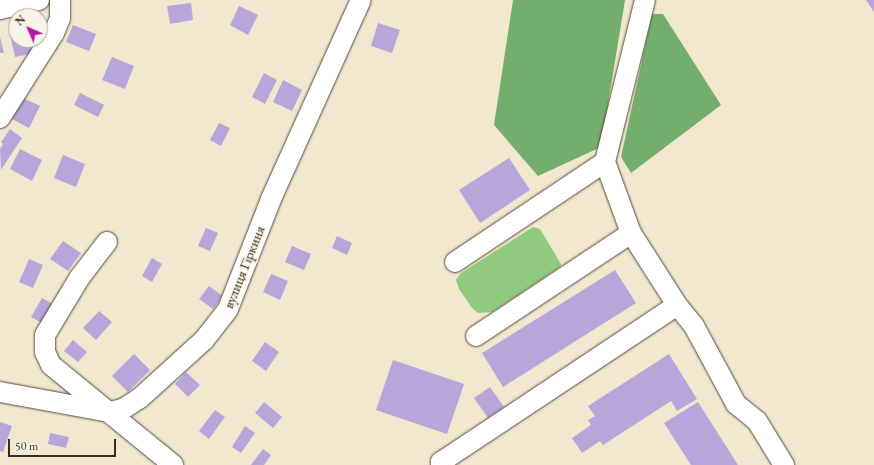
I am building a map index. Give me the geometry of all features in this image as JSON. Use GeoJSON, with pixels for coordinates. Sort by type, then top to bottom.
{"type":"FeatureCollection","features":[{"type":"Feature","properties":{"kind":"street"},"geometry":{"type":"LineString","coordinates":[[0,10],[39,0]]}},
{"type":"Feature","properties":{"kind":"street"},"geometry":{"type":"LineString","coordinates":[[0,118],[54,33],[60,18],[60,0]]}},
{"type":"Feature","properties":{"kind":"street","name":"вулиця Гіркиня"},"geometry":{"type":"LineString","coordinates":[[0,392],[109,412],[123,409],[140,398],[204,340],[228,309],[272,199],[361,0]]}},
{"type":"Feature","properties":{"kind":"street"},"geometry":{"type":"LineString","coordinates":[[645,0],[604,162],[631,233],[677,305],[694,326],[736,404],[756,421],[784,465]]}},
{"type":"Feature","properties":{"kind":"street"},"geometry":{"type":"LineString","coordinates":[[455,262],[604,162]]}},
{"type":"Feature","properties":{"kind":"street"},"geometry":{"type":"LineString","coordinates":[[476,336],[631,233]]}},
{"type":"Feature","properties":{"kind":"street"},"geometry":{"type":"LineString","coordinates":[[107,242],[80,277],[45,335],[45,352],[51,365],[173,465]]}},
{"type":"Feature","properties":{"kind":"street"},"geometry":{"type":"LineString","coordinates":[[443,465],[441,462],[677,305]]}},
{"type":"Feature","properties":{"kind":"green space"},"geometry":{"type":"Polygon","coordinates":[[[513,0],[625,0],[601,147],[538,176],[494,125],[513,0]]]}},
{"type":"Feature","properties":{"kind":"green space"},"geometry":{"type":"Polygon","coordinates":[[[652,14],[663,14],[721,105],[631,173],[621,157],[652,14]]]}},
{"type":"Feature","properties":{"kind":"green space"},"geometry":{"type":"Polygon","coordinates":[[[533,227],[540,229],[561,264],[560,267],[492,312],[478,313],[472,308],[459,289],[456,280],[461,273],[533,227]]]}},
{"type":"Feature","properties":{"kind":"building"},"geometry":{"type":"Polygon","coordinates":[[[866,0],[874,0],[874,12],[866,0]]]}},
{"type":"Feature","properties":{"kind":"building"},"geometry":{"type":"Polygon","coordinates":[[[191,3],[193,20],[170,24],[167,6],[191,3]]]}},
{"type":"Feature","properties":{"kind":"building"},"geometry":{"type":"Polygon","coordinates":[[[239,6],[258,15],[248,35],[230,25],[239,6]]]}},
{"type":"Feature","properties":{"kind":"building"},"geometry":{"type":"Polygon","coordinates":[[[378,23],[400,30],[392,53],[371,46],[378,23]]]}},
{"type":"Feature","properties":{"kind":"building"},"geometry":{"type":"Polygon","coordinates":[[[73,25],[96,34],[89,51],[66,42],[73,25]]]}},
{"type":"Feature","properties":{"kind":"building"},"geometry":{"type":"Polygon","coordinates":[[[0,37],[4,53],[0,53],[0,37]]]}},
{"type":"Feature","properties":{"kind":"building"},"geometry":{"type":"Polygon","coordinates":[[[13,48],[34,48],[35,53],[15,57],[13,48]]]}},
{"type":"Feature","properties":{"kind":"building"},"geometry":{"type":"Polygon","coordinates":[[[112,57],[134,66],[125,89],[102,80],[112,57]]]}},
{"type":"Feature","properties":{"kind":"building"},"geometry":{"type":"Polygon","coordinates":[[[264,73],[277,80],[265,104],[252,97],[264,73]]]}},
{"type":"Feature","properties":{"kind":"building"},"geometry":{"type":"Polygon","coordinates":[[[283,80],[302,90],[292,111],[273,102],[283,80]]]}},
{"type":"Feature","properties":{"kind":"building"},"geometry":{"type":"Polygon","coordinates":[[[80,93],[104,105],[98,117],[74,105],[80,93]]]}},
{"type":"Feature","properties":{"kind":"building"},"geometry":{"type":"Polygon","coordinates":[[[21,97],[40,106],[29,128],[10,118],[21,97]]]}},
{"type":"Feature","properties":{"kind":"building"},"geometry":{"type":"Polygon","coordinates":[[[219,123],[230,128],[221,146],[210,140],[219,123]]]}},
{"type":"Feature","properties":{"kind":"building"},"geometry":{"type":"Polygon","coordinates":[[[10,129],[22,138],[1,170],[0,149],[3,144],[1,142],[10,129]]]}},
{"type":"Feature","properties":{"kind":"building"},"geometry":{"type":"Polygon","coordinates":[[[20,149],[42,160],[32,181],[10,169],[20,149]]]}},
{"type":"Feature","properties":{"kind":"building"},"geometry":{"type":"Polygon","coordinates":[[[63,155],[85,164],[76,187],[54,178],[63,155]]]}},
{"type":"Feature","properties":{"kind":"building"},"geometry":{"type":"Polygon","coordinates":[[[509,158],[530,190],[480,223],[459,190],[509,158]]]}},
{"type":"Feature","properties":{"kind":"building"},"geometry":{"type":"Polygon","coordinates":[[[206,228],[218,233],[210,251],[198,246],[206,228]]]}},
{"type":"Feature","properties":{"kind":"building"},"geometry":{"type":"Polygon","coordinates":[[[337,236],[352,243],[347,255],[332,248],[337,236]]]}},
{"type":"Feature","properties":{"kind":"building"},"geometry":{"type":"Polygon","coordinates":[[[63,241],[81,253],[68,271],[50,259],[63,241]]]}},
{"type":"Feature","properties":{"kind":"building"},"geometry":{"type":"Polygon","coordinates":[[[292,246],[311,254],[304,270],[285,262],[292,246]]]}},
{"type":"Feature","properties":{"kind":"building"},"geometry":{"type":"Polygon","coordinates":[[[152,258],[162,264],[152,282],[142,276],[152,258]]]}},
{"type":"Feature","properties":{"kind":"building"},"geometry":{"type":"Polygon","coordinates":[[[29,259],[43,265],[33,288],[19,282],[29,259]]]}},
{"type":"Feature","properties":{"kind":"building"},"geometry":{"type":"Polygon","coordinates":[[[615,270],[636,303],[503,387],[482,353],[615,270]]]}},
{"type":"Feature","properties":{"kind":"building"},"geometry":{"type":"Polygon","coordinates":[[[271,274],[288,281],[280,300],[263,292],[271,274]]]}},
{"type":"Feature","properties":{"kind":"building"},"geometry":{"type":"Polygon","coordinates":[[[209,286],[223,296],[213,309],[199,299],[209,286]]]}},
{"type":"Feature","properties":{"kind":"building"},"geometry":{"type":"Polygon","coordinates":[[[42,298],[53,304],[42,323],[31,317],[42,298]]]}},
{"type":"Feature","properties":{"kind":"building"},"geometry":{"type":"Polygon","coordinates":[[[99,311],[112,322],[96,340],[83,328],[99,311]]]}},
{"type":"Feature","properties":{"kind":"building"},"geometry":{"type":"Polygon","coordinates":[[[73,340],[87,352],[78,362],[64,351],[73,340]]]}},
{"type":"Feature","properties":{"kind":"building"},"geometry":{"type":"Polygon","coordinates":[[[265,342],[279,352],[266,371],[252,361],[265,342]]]}},
{"type":"Feature","properties":{"kind":"building"},"geometry":{"type":"Polygon","coordinates":[[[134,354],[150,370],[128,392],[112,376],[134,354]]]}},
{"type":"Feature","properties":{"kind":"building"},"geometry":{"type":"Polygon","coordinates":[[[669,354],[697,399],[677,411],[671,401],[603,445],[600,441],[582,453],[572,438],[591,425],[588,420],[595,416],[588,406],[669,354]]]}},
{"type":"Feature","properties":{"kind":"building"},"geometry":{"type":"Polygon","coordinates":[[[393,360],[464,384],[447,434],[376,410],[393,360]]]}},
{"type":"Feature","properties":{"kind":"building"},"geometry":{"type":"Polygon","coordinates":[[[186,372],[200,385],[188,397],[175,384],[186,372]]]}},
{"type":"Feature","properties":{"kind":"building"},"geometry":{"type":"Polygon","coordinates":[[[490,387],[504,407],[488,418],[474,398],[490,387]]]}},
{"type":"Feature","properties":{"kind":"building"},"geometry":{"type":"Polygon","coordinates":[[[264,402],[282,417],[273,428],[255,413],[264,402]]]}},
{"type":"Feature","properties":{"kind":"building"},"geometry":{"type":"Polygon","coordinates":[[[698,402],[738,465],[691,465],[664,423],[698,402]]]}},
{"type":"Feature","properties":{"kind":"building"},"geometry":{"type":"Polygon","coordinates":[[[215,410],[225,417],[209,439],[199,431],[215,410]]]}},
{"type":"Feature","properties":{"kind":"building"},"geometry":{"type":"Polygon","coordinates":[[[0,422],[12,426],[3,452],[0,451],[0,422]]]}},
{"type":"Feature","properties":{"kind":"building"},"geometry":{"type":"Polygon","coordinates":[[[245,426],[255,433],[241,453],[232,447],[245,426]]]}},
{"type":"Feature","properties":{"kind":"building"},"geometry":{"type":"Polygon","coordinates":[[[50,433],[69,437],[66,448],[48,444],[50,433]]]}},
{"type":"Feature","properties":{"kind":"building"},"geometry":{"type":"Polygon","coordinates":[[[263,449],[271,455],[264,465],[251,465],[263,449]]]}}]}
